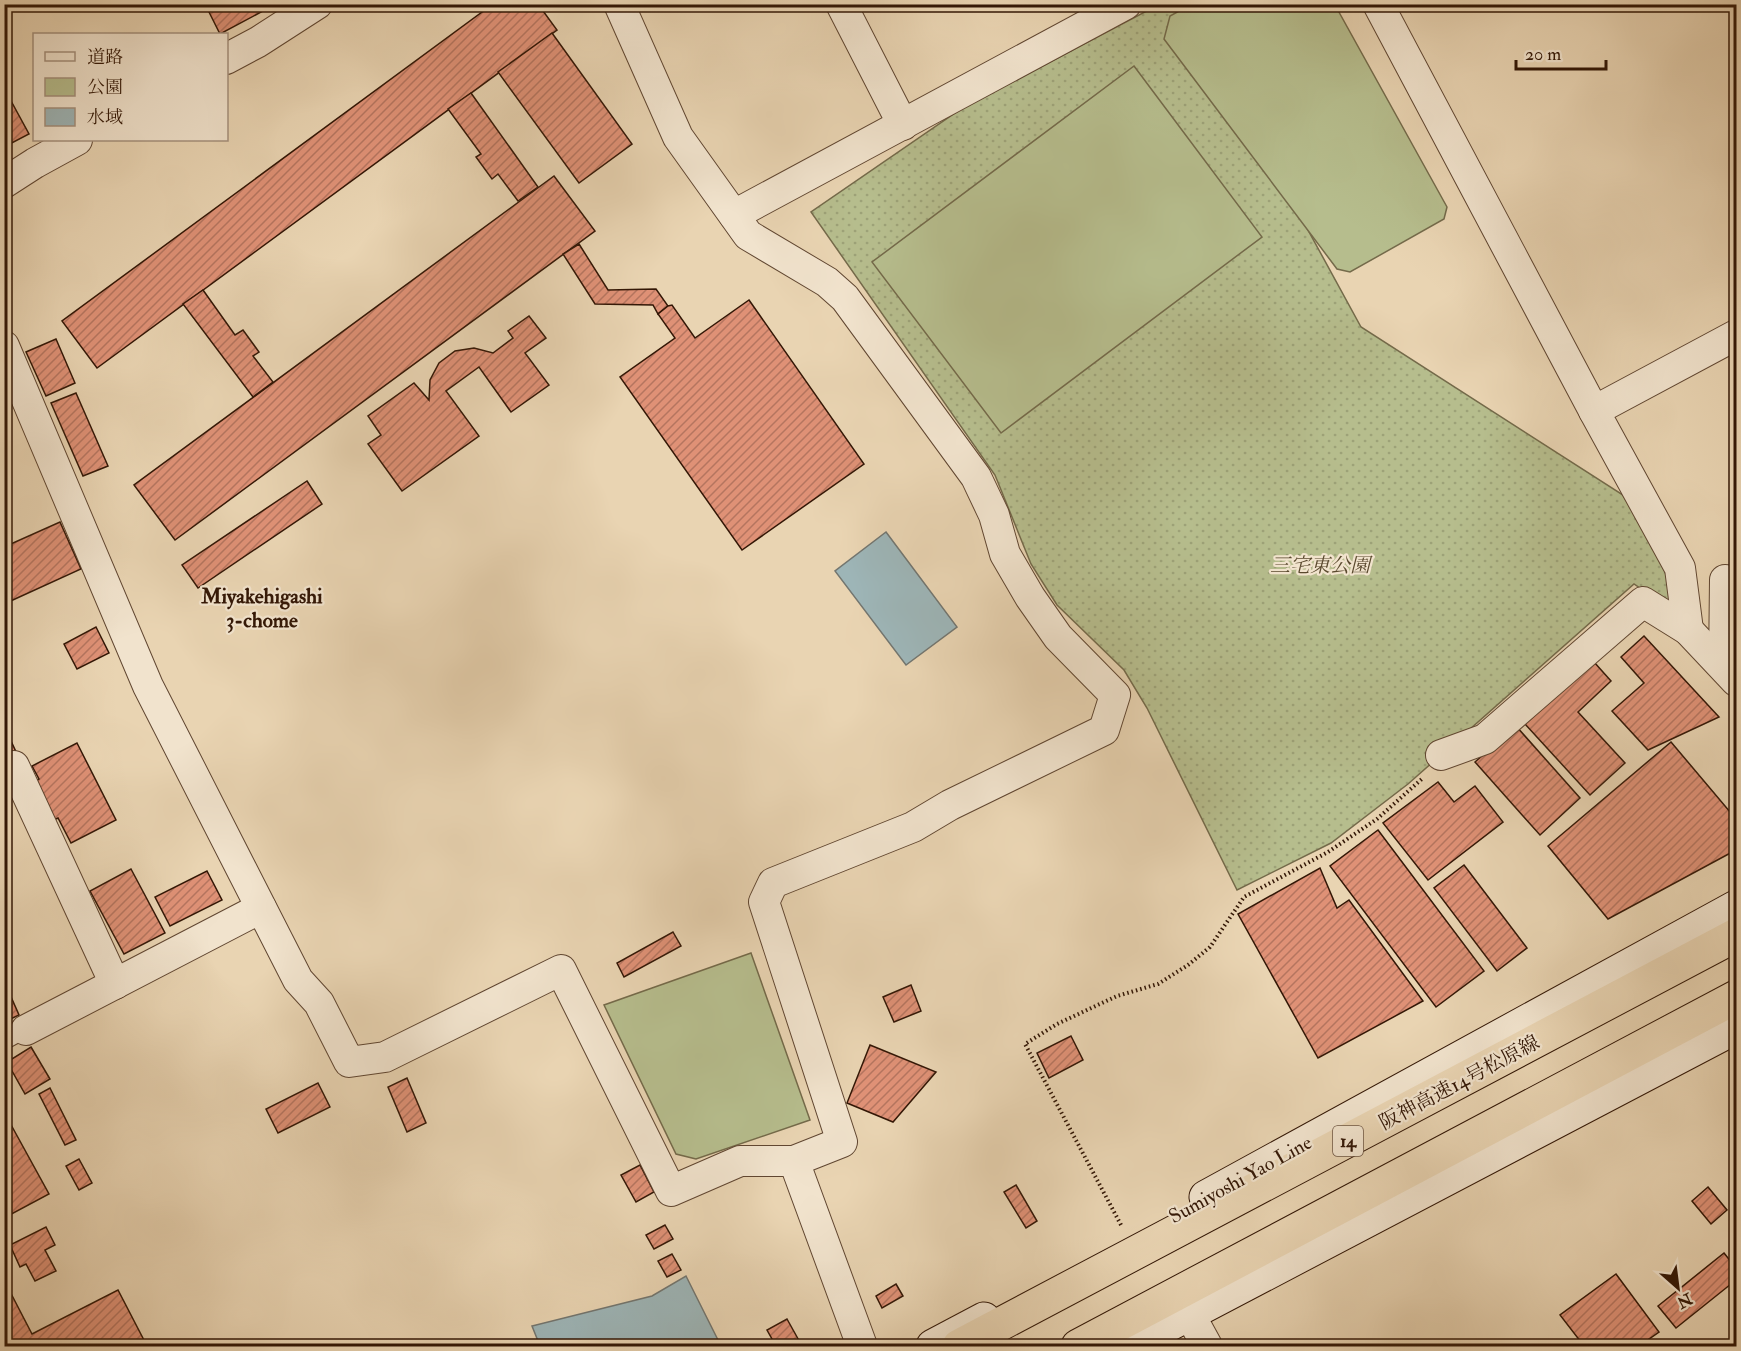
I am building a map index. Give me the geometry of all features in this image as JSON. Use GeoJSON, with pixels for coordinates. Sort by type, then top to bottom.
{"type":"FeatureCollection","features":[{"type":"Feature","properties":{"kind":"highway","name":"阪神高速14号松原線"},"geometry":{"type":"LineString","coordinates":[[959,1347],[1737,935]]}},
{"type":"Feature","properties":{"kind":"highway"},"geometry":{"type":"LineString","coordinates":[[1078,1347],[1737,997]]}},
{"type":"Feature","properties":{"kind":"main road","name":"Sumiyoshi Yao Line"},"geometry":{"type":"LineString","coordinates":[[933,1347],[1737,907]]}},
{"type":"Feature","properties":{"kind":"main road"},"geometry":{"type":"LineString","coordinates":[[1128,1347],[1737,1027]]}},
{"type":"Feature","properties":{"kind":"street"},"geometry":{"type":"LineString","coordinates":[[228,57],[258,42],[317,4]]}},
{"type":"Feature","properties":{"kind":"street"},"geometry":{"type":"LineString","coordinates":[[4,346],[148,686],[298,980],[319,1003],[349,1062],[385,1058],[561,970],[671,1191],[740,1161],[794,1161],[842,1142],[764,902],[773,883],[913,827],[950,805],[1104,730],[1115,695],[1058,638],[1030,597],[1005,554],[994,515],[976,477],[845,298],[827,282],[748,235],[734,216],[678,137],[619,4]]}},
{"type":"Feature","properties":{"kind":"street"},"geometry":{"type":"LineString","coordinates":[[841,4],[903,124]]}},
{"type":"Feature","properties":{"kind":"street"},"geometry":{"type":"LineString","coordinates":[[734,216],[1126,4]]}},
{"type":"Feature","properties":{"kind":"street"},"geometry":{"type":"LineString","coordinates":[[1378,4],[1680,568],[1688,630]]}},
{"type":"Feature","properties":{"kind":"street"},"geometry":{"type":"LineString","coordinates":[[4,183],[75,141]]}},
{"type":"Feature","properties":{"kind":"street"},"geometry":{"type":"LineString","coordinates":[[1594,411],[1737,335]]}},
{"type":"Feature","properties":{"kind":"street"},"geometry":{"type":"LineString","coordinates":[[1680,568],[1731,579],[1730,674]]}},
{"type":"Feature","properties":{"kind":"street"},"geometry":{"type":"LineString","coordinates":[[1448,752],[1485,740],[1636,595],[1688,630],[1730,674]]}},
{"type":"Feature","properties":{"kind":"street"},"geometry":{"type":"LineString","coordinates":[[15,766],[115,984]]}},
{"type":"Feature","properties":{"kind":"street"},"geometry":{"type":"LineString","coordinates":[[16,1036],[261,908]]}},
{"type":"Feature","properties":{"kind":"street"},"geometry":{"type":"LineString","coordinates":[[794,1161],[862,1347]]}},
{"type":"Feature","properties":{"kind":"street"},"geometry":{"type":"LineString","coordinates":[[1190,1315],[1207,1347]]}},
{"type":"Feature","properties":{"kind":"path"},"geometry":{"type":"LineString","coordinates":[[1129,1240],[1025,1044],[1057,1024],[1118,996],[1158,984],[1188,965],[1210,947],[1244,897],[1338,845],[1377,819],[1448,752]]}},
{"type":"Feature","properties":{"kind":"green space","name":"三宅東公園"},"geometry":{"type":"Polygon","coordinates":[[[1158,5],[1185,5],[1361,327],[1623,495],[1675,579],[1676,613],[1634,584],[1408,784],[1331,843],[1237,890],[1147,708],[1124,670],[1057,605],[1031,564],[995,475],[811,212],[961,109],[1158,5]]]}},
{"type":"Feature","properties":{"kind":"green space"},"geometry":{"type":"Polygon","coordinates":[[[1190,5],[1335,5],[1447,207],[1444,219],[1350,272],[1337,269],[1164,39],[1170,16],[1190,5]]]}},
{"type":"Feature","properties":{"kind":"green space"},"geometry":{"type":"Polygon","coordinates":[[[1134,66],[1262,237],[1001,433],[872,262],[1134,66]]]}},
{"type":"Feature","properties":{"kind":"green space"},"geometry":{"type":"Polygon","coordinates":[[[751,953],[810,1120],[696,1159],[676,1154],[604,1005],[751,953]]]}},
{"type":"Feature","properties":{"kind":"water"},"geometry":{"type":"Polygon","coordinates":[[[886,532],[957,627],[906,665],[835,571],[886,532]]]}},
{"type":"Feature","properties":{"kind":"water"},"geometry":{"type":"Polygon","coordinates":[[[686,1276],[721,1346],[540,1346],[532,1326],[652,1296],[686,1276]]]}},
{"type":"Feature","properties":{"kind":"building"},"geometry":{"type":"Polygon","coordinates":[[[205,4],[260,4],[263,11],[220,33],[205,4]]]}},
{"type":"Feature","properties":{"kind":"building"},"geometry":{"type":"Polygon","coordinates":[[[493,4],[538,4],[557,30],[97,368],[62,321],[493,4]]]}},
{"type":"Feature","properties":{"kind":"building"},"geometry":{"type":"Polygon","coordinates":[[[552,33],[632,144],[579,183],[498,72],[552,33]]]}},
{"type":"Feature","properties":{"kind":"building"},"geometry":{"type":"Polygon","coordinates":[[[4,88],[29,134],[4,147],[4,88]]]}},
{"type":"Feature","properties":{"kind":"building"},"geometry":{"type":"Polygon","coordinates":[[[471,93],[538,187],[518,201],[498,174],[492,179],[476,157],[481,154],[448,109],[471,93]]]}},
{"type":"Feature","properties":{"kind":"building"},"geometry":{"type":"Polygon","coordinates":[[[554,176],[595,231],[175,540],[134,485],[554,176]]]}},
{"type":"Feature","properties":{"kind":"building"},"geometry":{"type":"Polygon","coordinates":[[[579,244],[608,290],[656,289],[668,306],[658,314],[653,305],[595,304],[563,254],[579,244]]]}},
{"type":"Feature","properties":{"kind":"building"},"geometry":{"type":"Polygon","coordinates":[[[203,290],[235,335],[243,330],[259,352],[253,356],[273,382],[253,397],[183,304],[203,290]]]}},
{"type":"Feature","properties":{"kind":"building"},"geometry":{"type":"Polygon","coordinates":[[[749,300],[864,464],[742,550],[620,377],[675,338],[658,314],[668,306],[672,305],[695,338],[749,300]]]}},
{"type":"Feature","properties":{"kind":"building"},"geometry":{"type":"Polygon","coordinates":[[[529,316],[546,338],[525,353],[549,385],[511,412],[479,367],[446,391],[479,436],[402,491],[368,444],[381,435],[368,416],[414,383],[429,400],[430,380],[439,363],[455,351],[474,348],[493,353],[513,338],[508,331],[529,316]]]}},
{"type":"Feature","properties":{"kind":"building"},"geometry":{"type":"Polygon","coordinates":[[[56,339],[75,383],[46,396],[26,352],[56,339]]]}},
{"type":"Feature","properties":{"kind":"building"},"geometry":{"type":"Polygon","coordinates":[[[76,393],[108,466],[83,476],[51,403],[76,393]]]}},
{"type":"Feature","properties":{"kind":"building"},"geometry":{"type":"Polygon","coordinates":[[[307,481],[322,504],[198,588],[182,565],[307,481]]]}},
{"type":"Feature","properties":{"kind":"building"},"geometry":{"type":"Polygon","coordinates":[[[60,522],[81,569],[4,604],[4,547],[60,522]]]}},
{"type":"Feature","properties":{"kind":"building"},"geometry":{"type":"Polygon","coordinates":[[[96,627],[109,653],[77,669],[64,644],[96,627]]]}},
{"type":"Feature","properties":{"kind":"building"},"geometry":{"type":"Polygon","coordinates":[[[1644,636],[1719,717],[1648,750],[1612,711],[1644,683],[1621,657],[1644,636]]]}},
{"type":"Feature","properties":{"kind":"building"},"geometry":{"type":"Polygon","coordinates":[[[1594,662],[1611,681],[1578,712],[1625,763],[1590,795],[1525,724],[1594,662]]]}},
{"type":"Feature","properties":{"kind":"building"},"geometry":{"type":"Polygon","coordinates":[[[4,726],[17,754],[4,760],[4,726]]]}},
{"type":"Feature","properties":{"kind":"building"},"geometry":{"type":"Polygon","coordinates":[[[1516,726],[1580,798],[1540,835],[1475,762],[1516,726]]]}},
{"type":"Feature","properties":{"kind":"building"},"geometry":{"type":"Polygon","coordinates":[[[1671,742],[1736,819],[1736,850],[1608,919],[1548,846],[1671,742]]]}},
{"type":"Feature","properties":{"kind":"building"},"geometry":{"type":"Polygon","coordinates":[[[77,743],[116,820],[71,843],[58,818],[49,822],[30,784],[39,779],[32,766],[77,743]]]}},
{"type":"Feature","properties":{"kind":"building"},"geometry":{"type":"Polygon","coordinates":[[[1438,782],[1454,802],[1475,786],[1503,822],[1428,880],[1383,823],[1438,782]]]}},
{"type":"Feature","properties":{"kind":"building"},"geometry":{"type":"Polygon","coordinates":[[[1378,830],[1484,971],[1436,1007],[1330,866],[1378,830]]]}},
{"type":"Feature","properties":{"kind":"building"},"geometry":{"type":"Polygon","coordinates":[[[1464,865],[1527,948],[1497,971],[1434,888],[1464,865]]]}},
{"type":"Feature","properties":{"kind":"building"},"geometry":{"type":"Polygon","coordinates":[[[1320,868],[1337,908],[1349,900],[1423,1001],[1318,1058],[1238,914],[1320,868]]]}},
{"type":"Feature","properties":{"kind":"building"},"geometry":{"type":"Polygon","coordinates":[[[131,869],[165,933],[124,954],[90,891],[131,869]]]}},
{"type":"Feature","properties":{"kind":"building"},"geometry":{"type":"Polygon","coordinates":[[[207,871],[222,900],[170,926],[155,897],[207,871]]]}},
{"type":"Feature","properties":{"kind":"building"},"geometry":{"type":"Polygon","coordinates":[[[673,932],[681,946],[624,977],[617,963],[673,932]]]}},
{"type":"Feature","properties":{"kind":"building"},"geometry":{"type":"Polygon","coordinates":[[[4,981],[19,1015],[4,1022],[4,981]]]}},
{"type":"Feature","properties":{"kind":"building"},"geometry":{"type":"Polygon","coordinates":[[[911,985],[921,1011],[894,1022],[883,997],[911,985]]]}},
{"type":"Feature","properties":{"kind":"building"},"geometry":{"type":"Polygon","coordinates":[[[1071,1036],[1083,1060],[1049,1078],[1037,1053],[1071,1036]]]}},
{"type":"Feature","properties":{"kind":"building"},"geometry":{"type":"Polygon","coordinates":[[[870,1045],[936,1072],[893,1122],[847,1103],[870,1045]]]}},
{"type":"Feature","properties":{"kind":"building"},"geometry":{"type":"Polygon","coordinates":[[[31,1047],[50,1079],[25,1094],[7,1062],[31,1047]]]}},
{"type":"Feature","properties":{"kind":"building"},"geometry":{"type":"Polygon","coordinates":[[[407,1078],[426,1123],[407,1132],[388,1087],[407,1078]]]}},
{"type":"Feature","properties":{"kind":"building"},"geometry":{"type":"Polygon","coordinates":[[[318,1083],[330,1107],[278,1133],[266,1109],[318,1083]]]}},
{"type":"Feature","properties":{"kind":"building"},"geometry":{"type":"Polygon","coordinates":[[[50,1088],[76,1140],[65,1145],[39,1094],[50,1088]]]}},
{"type":"Feature","properties":{"kind":"building"},"geometry":{"type":"Polygon","coordinates":[[[4,1112],[49,1194],[4,1218],[4,1112]]]}},
{"type":"Feature","properties":{"kind":"building"},"geometry":{"type":"Polygon","coordinates":[[[79,1159],[92,1183],[79,1190],[66,1166],[79,1159]]]}},
{"type":"Feature","properties":{"kind":"building"},"geometry":{"type":"Polygon","coordinates":[[[640,1165],[654,1192],[636,1202],[621,1175],[640,1165]]]}},
{"type":"Feature","properties":{"kind":"building"},"geometry":{"type":"Polygon","coordinates":[[[1016,1185],[1037,1221],[1026,1228],[1004,1192],[1016,1185]]]}},
{"type":"Feature","properties":{"kind":"building"},"geometry":{"type":"Polygon","coordinates":[[[1708,1187],[1727,1210],[1711,1224],[1692,1201],[1708,1187]]]}},
{"type":"Feature","properties":{"kind":"building"},"geometry":{"type":"Polygon","coordinates":[[[665,1225],[673,1239],[654,1249],[646,1235],[665,1225]]]}},
{"type":"Feature","properties":{"kind":"building"},"geometry":{"type":"Polygon","coordinates":[[[46,1227],[55,1245],[45,1250],[56,1271],[35,1281],[26,1264],[20,1267],[10,1245],[46,1227]]]}},
{"type":"Feature","properties":{"kind":"building"},"geometry":{"type":"Polygon","coordinates":[[[1724,1253],[1736,1268],[1736,1280],[1676,1328],[1658,1306],[1724,1253]]]}},
{"type":"Feature","properties":{"kind":"building"},"geometry":{"type":"Polygon","coordinates":[[[672,1254],[681,1270],[667,1277],[658,1261],[672,1254]]]}},
{"type":"Feature","properties":{"kind":"building"},"geometry":{"type":"Polygon","coordinates":[[[1616,1274],[1659,1332],[1639,1346],[1584,1346],[1560,1315],[1616,1274]]]}},
{"type":"Feature","properties":{"kind":"building"},"geometry":{"type":"Polygon","coordinates":[[[4,1280],[32,1334],[118,1290],[147,1346],[4,1346],[4,1280]]]}},
{"type":"Feature","properties":{"kind":"building"},"geometry":{"type":"Polygon","coordinates":[[[896,1284],[903,1296],[882,1308],[876,1296],[896,1284]]]}},
{"type":"Feature","properties":{"kind":"building"},"geometry":{"type":"Polygon","coordinates":[[[787,1319],[802,1346],[776,1346],[767,1330],[787,1319]]]}},
{"type":"Feature","properties":{"kind":"district","name":"Miyakehigashi 3-chome"},"geometry":{"type":"Point","coordinates":[262,608]}}]}
